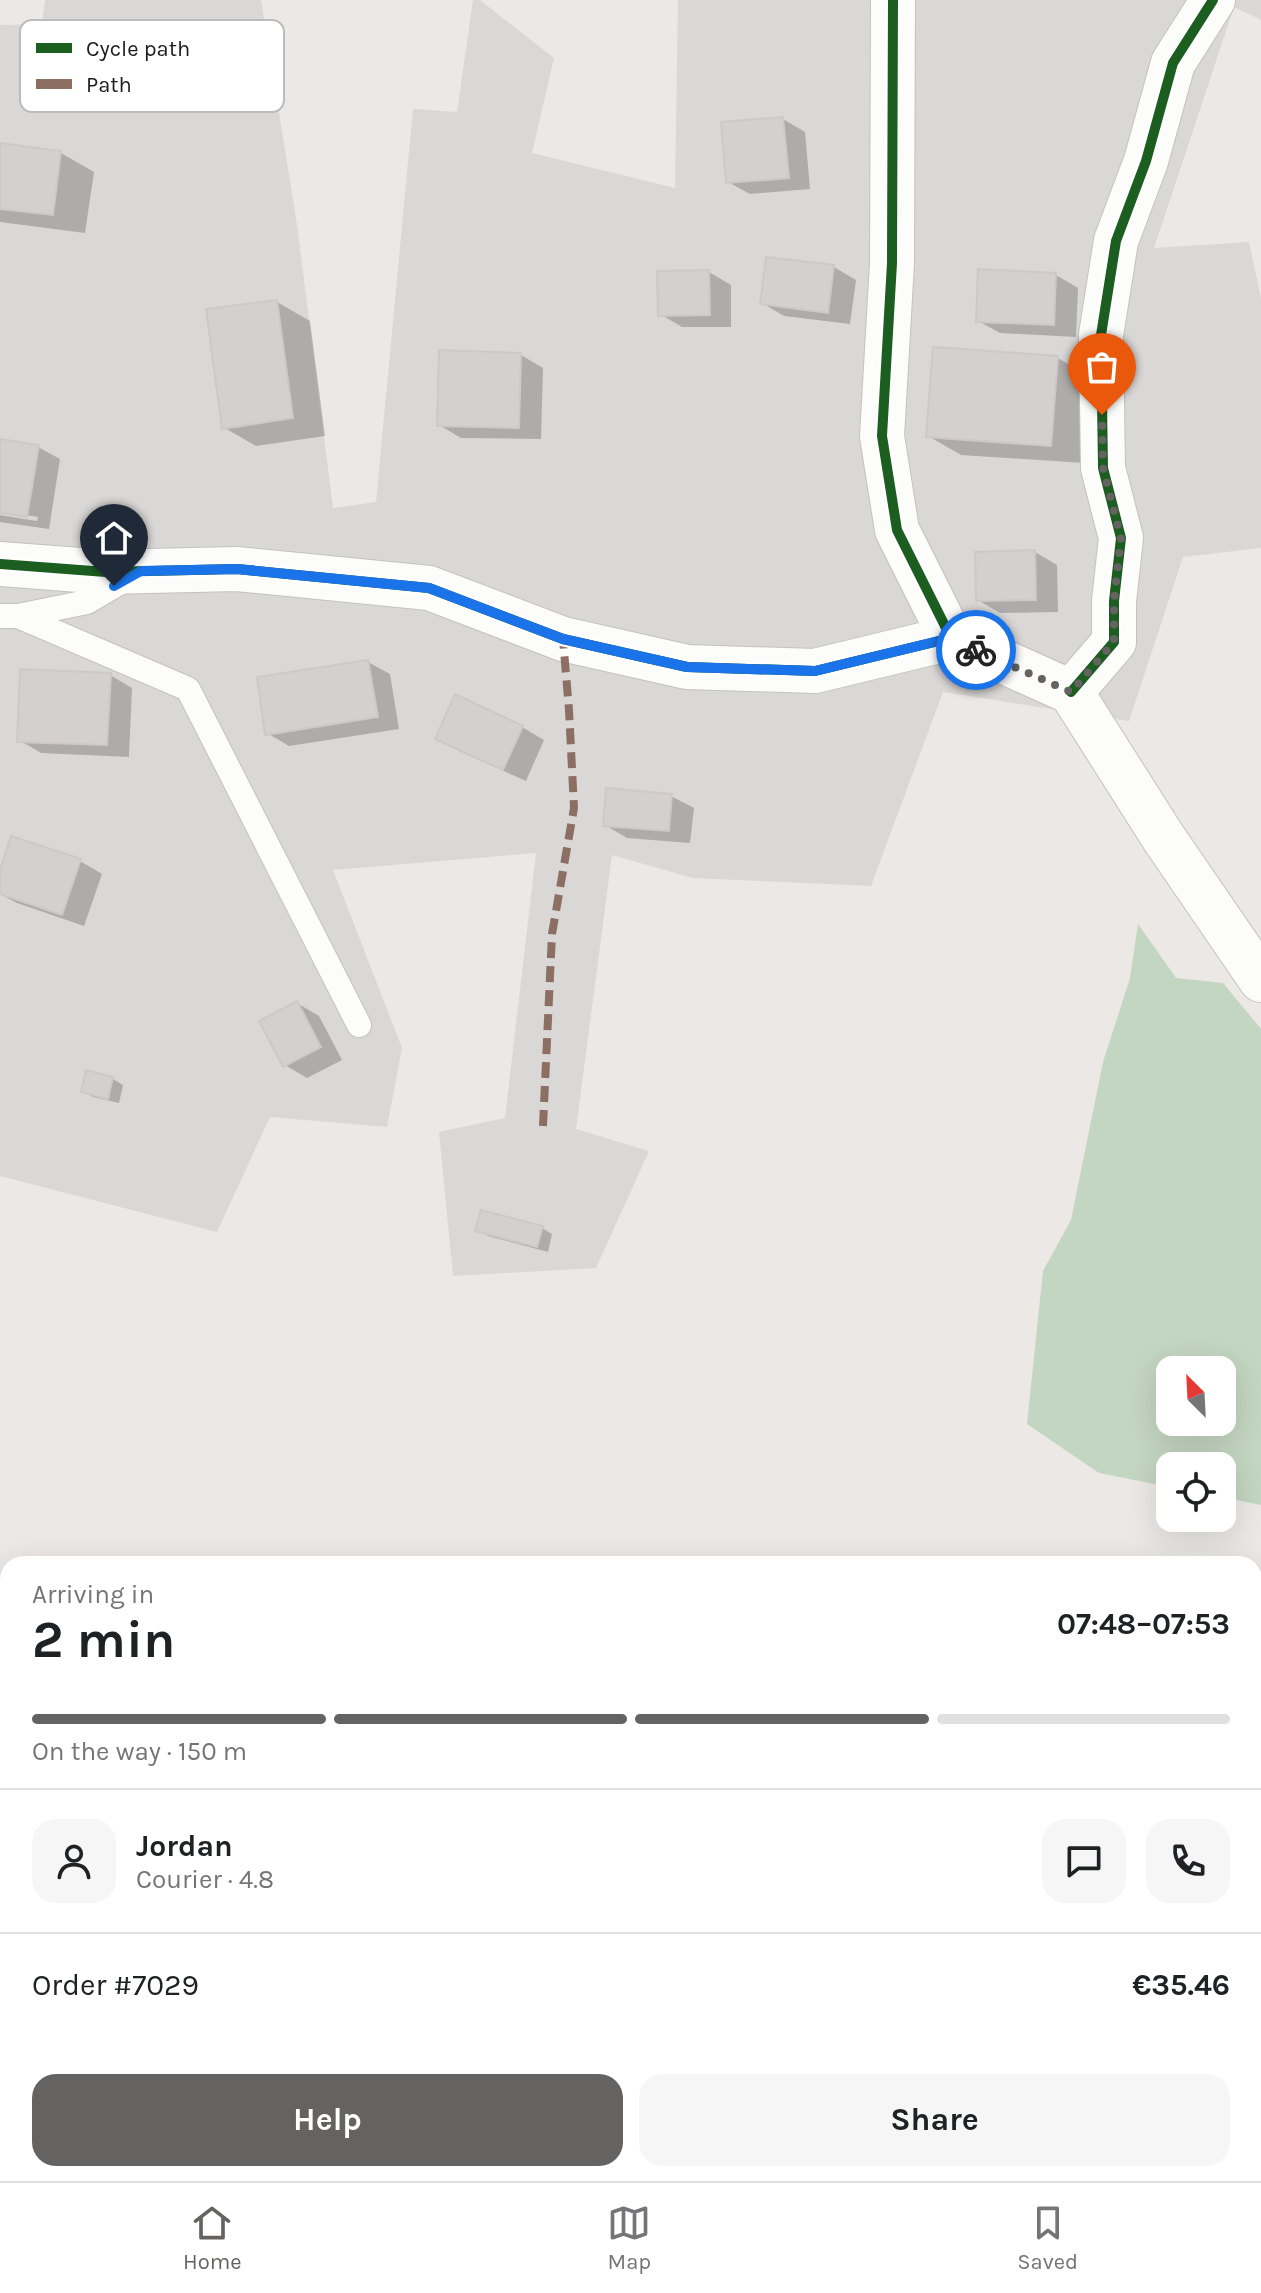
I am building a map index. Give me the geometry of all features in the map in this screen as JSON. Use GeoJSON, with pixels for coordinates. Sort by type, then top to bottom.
{"type":"FeatureCollection","features":[{"type":"Feature","properties":{"kind":"street"},"geometry":{"type":"LineString","coordinates":[[893,0],[892,263],[882,436],[897,530],[951,638]]}},
{"type":"Feature","properties":{"kind":"street"},"geometry":{"type":"LineString","coordinates":[[1071,692],[1114,642],[1114,601],[1121,538],[1103,468],[1101,335],[1116,241],[1146,161],[1173,63],[1213,0]]}},
{"type":"Feature","properties":{"kind":"street"},"geometry":{"type":"LineString","coordinates":[[0,564],[106,572],[237,569],[429,588],[563,639],[687,667],[815,671],[951,638],[1071,692],[1163,837],[1261,980]]}},
{"type":"Feature","properties":{"kind":"lane"},"geometry":{"type":"LineString","coordinates":[[9,616],[87,602],[141,571]]}},
{"type":"Feature","properties":{"kind":"lane"},"geometry":{"type":"LineString","coordinates":[[9,616],[188,689],[359,1025]]}},
{"type":"Feature","properties":{"kind":"shaded area"},"geometry":{"type":"Polygon","coordinates":[[[45,0],[261,0],[264,20],[42,20],[45,0]]]}},
{"type":"Feature","properties":{"kind":"shaded area"},"geometry":{"type":"Polygon","coordinates":[[[473,0],[480,0],[554,58],[532,153],[675,188],[678,0],[1261,0],[1261,20],[1234,7],[1154,248],[1249,242],[1261,298],[1261,548],[1183,557],[1129,721],[943,692],[871,886],[693,878],[612,855],[576,1129],[649,1151],[596,1268],[453,1276],[439,1132],[505,1118],[536,853],[333,870],[402,1048],[387,1127],[270,1117],[217,1232],[0,1176],[0,25],[20,25],[20,112],[279,112],[297,225],[333,508],[376,502],[413,109],[457,112],[473,0]]]}},
{"type":"Feature","properties":{"kind":"green space"},"geometry":{"type":"Polygon","coordinates":[[[1138,924],[1176,978],[1223,983],[1261,1029],[1261,1505],[1236,1500],[1236,1452],[1156,1452],[1156,1484],[1099,1473],[1027,1424],[1043,1271],[1071,1220],[1103,1062],[1130,978],[1138,924]]]}},
{"type":"Feature","properties":{"kind":"building"},"geometry":{"type":"Polygon","coordinates":[[[783,117],[789,178],[726,183],[721,122],[783,117]]]}},
{"type":"Feature","properties":{"kind":"building"},"geometry":{"type":"Polygon","coordinates":[[[0,143],[61,151],[53,215],[0,209],[0,143]]]}},
{"type":"Feature","properties":{"kind":"building"},"geometry":{"type":"Polygon","coordinates":[[[766,257],[834,265],[828,313],[760,304],[766,257]]]}},
{"type":"Feature","properties":{"kind":"building"},"geometry":{"type":"Polygon","coordinates":[[[978,269],[1056,273],[1054,325],[976,322],[978,269]]]}},
{"type":"Feature","properties":{"kind":"building"},"geometry":{"type":"Polygon","coordinates":[[[709,270],[710,315],[658,316],[657,271],[709,270]]]}},
{"type":"Feature","properties":{"kind":"building"},"geometry":{"type":"Polygon","coordinates":[[[277,300],[293,418],[222,429],[206,309],[277,300]]]}},
{"type":"Feature","properties":{"kind":"building"},"geometry":{"type":"Polygon","coordinates":[[[933,347],[1058,356],[1051,446],[926,437],[933,347]]]}},
{"type":"Feature","properties":{"kind":"building"},"geometry":{"type":"Polygon","coordinates":[[[439,350],[521,353],[519,428],[437,426],[439,350]]]}},
{"type":"Feature","properties":{"kind":"building"},"geometry":{"type":"Polygon","coordinates":[[[0,439],[39,445],[27,517],[0,513],[0,439]]]}},
{"type":"Feature","properties":{"kind":"building"},"geometry":{"type":"Polygon","coordinates":[[[1035,550],[1036,600],[976,601],[975,552],[1035,550]]]}},
{"type":"Feature","properties":{"kind":"building"},"geometry":{"type":"Polygon","coordinates":[[[368,660],[378,717],[265,735],[257,677],[368,660]]]}},
{"type":"Feature","properties":{"kind":"building"},"geometry":{"type":"Polygon","coordinates":[[[20,669],[111,673],[107,745],[17,742],[20,669]]]}},
{"type":"Feature","properties":{"kind":"building"},"geometry":{"type":"Polygon","coordinates":[[[455,694],[523,726],[503,770],[435,739],[455,694]]]}},
{"type":"Feature","properties":{"kind":"building"},"geometry":{"type":"Polygon","coordinates":[[[606,788],[672,794],[669,831],[603,826],[606,788]]]}},
{"type":"Feature","properties":{"kind":"building"},"geometry":{"type":"Polygon","coordinates":[[[11,836],[81,859],[62,915],[0,894],[0,870],[11,836]]]}},
{"type":"Feature","properties":{"kind":"building"},"geometry":{"type":"Polygon","coordinates":[[[297,1001],[321,1047],[283,1067],[259,1021],[297,1001]]]}},
{"type":"Feature","properties":{"kind":"building"},"geometry":{"type":"Polygon","coordinates":[[[86,1070],[113,1077],[108,1099],[81,1092],[86,1070]]]}},
{"type":"Feature","properties":{"kind":"building"},"geometry":{"type":"Polygon","coordinates":[[[481,1210],[543,1226],[537,1247],[475,1231],[481,1210]]]}},
{"type":"Feature","properties":{"kind":"marked path"},"geometry":{"type":"LineString","coordinates":[[543,1126],[552,934],[574,808],[563,639]]}},
{"type":"Feature","properties":{"kind":"cycle path"},"geometry":{"type":"LineString","coordinates":[[0,564],[106,572],[237,569],[429,588],[563,639],[687,667],[815,671],[951,638],[897,530],[882,436],[892,263],[893,0]]}},
{"type":"Feature","properties":{"kind":"cycle path"},"geometry":{"type":"LineString","coordinates":[[1071,692],[1114,642],[1114,601],[1121,538],[1103,468],[1101,335],[1116,241],[1146,161],[1173,63],[1213,0]]}},
{"type":"Feature","properties":{"kind":"way so far"},"geometry":{"type":"LineString","coordinates":[[976,650],[1071,692],[1114,642],[1114,601],[1121,538],[1103,468],[1102,415]]}},
{"type":"Feature","properties":{"kind":"route"},"geometry":{"type":"LineString","coordinates":[[114,586],[141,571],[237,569],[429,588],[563,639],[687,667],[815,671],[951,638],[976,650]]}}]}
